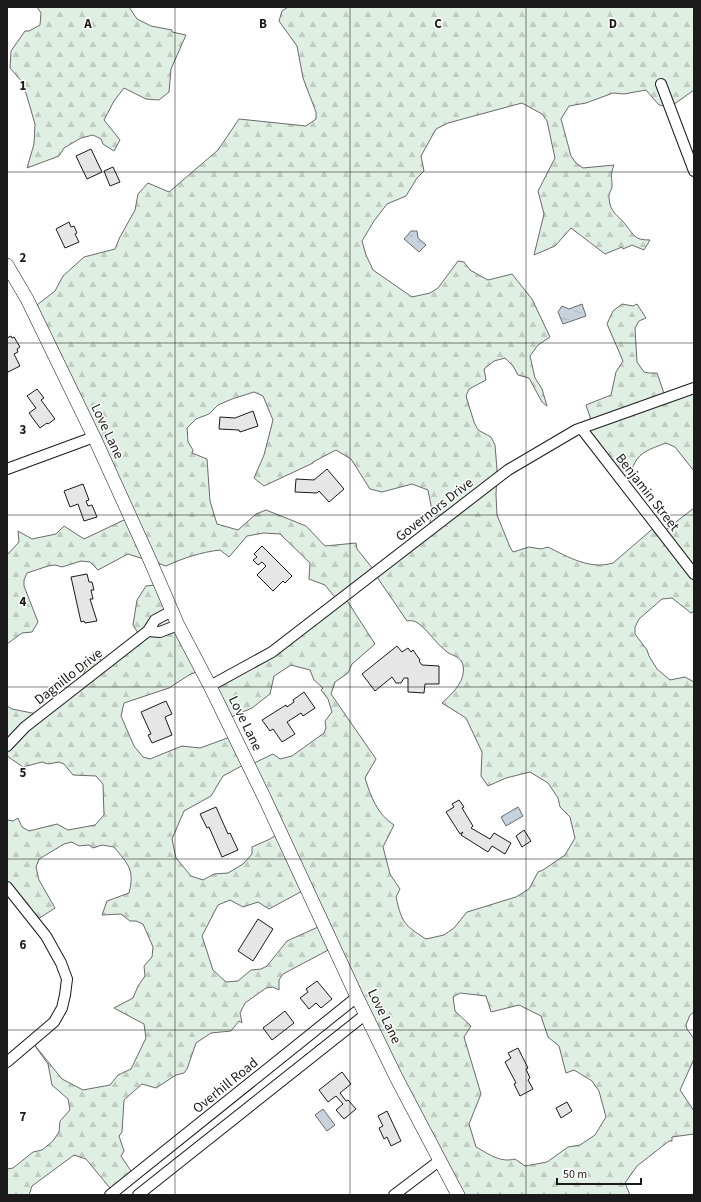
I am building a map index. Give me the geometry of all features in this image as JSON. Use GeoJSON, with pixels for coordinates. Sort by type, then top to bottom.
{"type":"FeatureCollection","features":[{"type":"Feature","properties":{"kind":"street"},"geometry":{"type":"LineString","coordinates":[[661,84],[694,171]]}},
{"type":"Feature","properties":{"kind":"street","name":"Love Lane"},"geometry":{"type":"LineString","coordinates":[[7,265],[27,299],[94,437],[178,625],[210,686],[265,799],[357,998],[439,1161],[458,1195]]}},
{"type":"Feature","properties":{"kind":"street","name":"Governors Drive"},"geometry":{"type":"LineString","coordinates":[[210,686],[272,652],[508,470],[581,428],[694,388]]}},
{"type":"Feature","properties":{"kind":"street","name":"Benjamin Street"},"geometry":{"type":"LineString","coordinates":[[581,428],[694,574]]}},
{"type":"Feature","properties":{"kind":"street"},"geometry":{"type":"LineString","coordinates":[[7,470],[94,437]]}},
{"type":"Feature","properties":{"kind":"street","name":"Dagnillo Drive"},"geometry":{"type":"LineString","coordinates":[[7,746],[25,727],[148,631],[154,620],[172,611]]}},
{"type":"Feature","properties":{"kind":"street"},"geometry":{"type":"LineString","coordinates":[[148,631],[160,632],[178,625]]}},
{"type":"Feature","properties":{"kind":"street"},"geometry":{"type":"LineString","coordinates":[[7,887],[46,936],[61,962],[67,978],[62,1008],[54,1022],[7,1062]]}},
{"type":"Feature","properties":{"kind":"street","name":"Overhill Road"},"geometry":{"type":"LineString","coordinates":[[110,1195],[357,998]]}},
{"type":"Feature","properties":{"kind":"street"},"geometry":{"type":"LineString","coordinates":[[138,1195],[366,1014]]}},
{"type":"Feature","properties":{"kind":"street"},"geometry":{"type":"LineString","coordinates":[[394,1195],[439,1161]]}},
{"type":"Feature","properties":{"kind":"green space"},"geometry":{"type":"Polygon","coordinates":[[[37,7],[129,7],[137,19],[151,26],[172,30],[172,32],[186,35],[171,69],[169,92],[159,100],[146,99],[124,88],[114,101],[104,120],[120,140],[114,151],[103,144],[101,139],[93,135],[81,138],[64,148],[59,156],[27,168],[34,144],[35,124],[23,83],[10,68],[11,51],[25,31],[29,31],[40,25],[41,13],[37,7]]]}},
{"type":"Feature","properties":{"kind":"green space"},"geometry":{"type":"Polygon","coordinates":[[[288,7],[694,7],[694,90],[670,107],[659,105],[646,90],[624,94],[613,93],[586,103],[569,106],[561,119],[571,156],[576,163],[583,168],[614,165],[612,174],[612,188],[609,196],[611,207],[635,236],[641,239],[650,240],[644,250],[632,245],[623,249],[622,247],[605,254],[571,228],[555,246],[534,255],[544,214],[538,191],[555,158],[547,121],[542,114],[522,103],[448,123],[436,129],[421,156],[424,171],[417,178],[406,196],[387,204],[374,221],[362,241],[366,255],[373,270],[412,297],[430,293],[438,288],[458,261],[464,262],[470,270],[488,280],[512,274],[532,299],[550,337],[538,345],[530,356],[535,378],[542,389],[547,406],[542,402],[529,378],[518,375],[513,366],[505,358],[494,361],[484,369],[486,380],[469,389],[466,396],[478,430],[491,437],[495,445],[497,469],[497,515],[513,552],[529,547],[541,549],[548,547],[588,564],[604,565],[613,563],[656,526],[663,532],[694,508],[694,611],[691,613],[672,598],[662,599],[639,619],[635,627],[635,634],[647,650],[657,669],[670,680],[685,677],[694,682],[694,1012],[690,1015],[686,1025],[694,1039],[694,1059],[680,1090],[694,1111],[694,1134],[672,1137],[672,1141],[669,1141],[637,1166],[625,1183],[630,1195],[459,1195],[334,947],[283,974],[279,980],[279,990],[273,987],[266,988],[245,1003],[240,1013],[242,1023],[239,1021],[231,1031],[211,1033],[196,1043],[187,1069],[184,1073],[176,1075],[156,1088],[142,1084],[124,1100],[122,1132],[119,1136],[124,1151],[121,1156],[135,1177],[114,1193],[86,1159],[74,1155],[32,1186],[29,1195],[7,1195],[7,1169],[13,1168],[33,1152],[42,1150],[53,1141],[59,1132],[60,1121],[70,1110],[68,1099],[52,1085],[48,1064],[33,1043],[62,1079],[83,1090],[110,1085],[118,1075],[131,1069],[146,1038],[144,1024],[114,1008],[133,998],[138,986],[145,976],[144,966],[152,957],[153,947],[143,924],[136,921],[130,921],[121,914],[102,915],[107,901],[129,893],[131,885],[131,873],[129,868],[114,847],[102,845],[93,848],[89,845],[79,846],[72,842],[64,844],[39,859],[36,867],[39,880],[55,908],[35,921],[7,884],[7,820],[13,821],[18,818],[22,827],[29,831],[57,824],[68,830],[95,825],[104,815],[103,784],[96,776],[73,775],[64,764],[59,762],[48,764],[42,762],[23,767],[7,756],[7,749],[12,742],[7,738],[7,706],[12,709],[42,715],[77,689],[93,652],[105,664],[141,638],[133,625],[137,600],[146,586],[164,584],[203,669],[189,675],[169,688],[124,703],[121,716],[134,746],[143,757],[150,759],[182,746],[200,748],[233,736],[247,763],[223,776],[211,796],[184,811],[172,839],[176,858],[191,876],[203,880],[214,874],[228,873],[243,864],[252,854],[252,847],[281,832],[250,765],[273,754],[280,759],[292,756],[324,733],[326,728],[325,721],[332,712],[328,699],[321,690],[323,688],[314,680],[310,670],[291,665],[274,676],[270,694],[252,708],[229,718],[214,688],[338,601],[325,585],[309,579],[310,563],[280,534],[264,533],[247,536],[229,557],[220,550],[206,552],[179,560],[166,566],[128,554],[98,570],[90,562],[81,561],[62,567],[55,565],[48,566],[27,573],[24,580],[24,586],[38,622],[32,632],[22,633],[7,644],[7,555],[19,542],[18,531],[32,539],[56,534],[64,526],[84,539],[126,519],[33,308],[55,291],[63,276],[84,257],[115,249],[135,210],[138,194],[148,183],[169,192],[218,150],[239,119],[306,126],[316,119],[316,112],[303,78],[297,46],[279,21],[282,11],[288,7]],[[254,392],[218,405],[209,414],[196,419],[187,428],[188,442],[193,450],[192,453],[207,459],[210,501],[217,524],[238,530],[256,514],[266,510],[306,526],[325,546],[356,543],[357,549],[378,575],[428,535],[432,511],[428,490],[412,484],[382,492],[370,489],[351,459],[336,450],[313,463],[264,486],[254,478],[264,455],[273,420],[263,396],[254,392]],[[377,577],[346,599],[375,644],[352,664],[348,673],[335,682],[331,694],[376,759],[365,778],[375,804],[383,816],[394,825],[383,847],[390,874],[400,889],[396,897],[402,918],[408,926],[426,939],[444,935],[454,928],[467,912],[516,897],[529,889],[538,872],[565,855],[575,838],[570,817],[560,807],[558,798],[548,783],[530,772],[506,778],[488,786],[481,776],[482,752],[466,718],[442,703],[454,691],[461,681],[463,676],[462,662],[443,649],[418,623],[407,621],[377,577]],[[306,889],[269,909],[258,902],[243,907],[230,900],[218,905],[202,936],[213,970],[226,982],[238,981],[251,970],[261,969],[267,966],[287,941],[318,927],[306,889]],[[460,993],[453,997],[455,1011],[471,1026],[464,1037],[481,1094],[469,1124],[476,1147],[499,1159],[515,1159],[525,1166],[547,1162],[568,1147],[580,1145],[595,1135],[606,1117],[599,1091],[592,1081],[574,1070],[566,1073],[559,1046],[548,1037],[541,1016],[519,1005],[491,1012],[486,996],[460,993]]]}},
{"type":"Feature","properties":{"kind":"green space"},"geometry":{"type":"Polygon","coordinates":[[[622,304],[633,306],[637,304],[646,318],[639,321],[635,328],[637,362],[644,372],[657,373],[666,399],[694,390],[694,471],[675,447],[666,443],[643,453],[637,459],[630,472],[622,480],[583,430],[592,423],[586,405],[611,395],[616,372],[623,361],[607,324],[613,311],[622,304]]]}},
{"type":"Feature","properties":{"kind":"water"},"geometry":{"type":"Polygon","coordinates":[[[411,231],[417,231],[418,238],[426,245],[419,252],[404,239],[411,231]]]}},
{"type":"Feature","properties":{"kind":"water"},"geometry":{"type":"Polygon","coordinates":[[[582,304],[586,316],[563,324],[558,312],[562,306],[569,309],[582,304]]]}},
{"type":"Feature","properties":{"kind":"water"},"geometry":{"type":"Polygon","coordinates":[[[518,807],[523,816],[506,826],[501,817],[518,807]]]}},
{"type":"Feature","properties":{"kind":"water"},"geometry":{"type":"Polygon","coordinates":[[[323,1109],[335,1125],[327,1131],[315,1115],[323,1109]]]}},
{"type":"Feature","properties":{"kind":"building"},"geometry":{"type":"Polygon","coordinates":[[[91,149],[102,172],[87,179],[76,156],[91,149]]]}},
{"type":"Feature","properties":{"kind":"building"},"geometry":{"type":"Polygon","coordinates":[[[113,167],[120,182],[110,186],[104,171],[113,167]]]}},
{"type":"Feature","properties":{"kind":"building"},"geometry":{"type":"Polygon","coordinates":[[[69,222],[71,227],[74,226],[77,233],[75,234],[79,242],[65,248],[56,229],[69,222]]]}},
{"type":"Feature","properties":{"kind":"building"},"geometry":{"type":"Polygon","coordinates":[[[11,336],[12,338],[14,337],[20,347],[17,349],[18,352],[14,354],[20,366],[8,372],[7,338],[11,336]]]}},
{"type":"Feature","properties":{"kind":"building"},"geometry":{"type":"Polygon","coordinates":[[[37,389],[44,398],[41,400],[55,419],[40,428],[29,413],[36,408],[27,396],[37,389]]]}},
{"type":"Feature","properties":{"kind":"building"},"geometry":{"type":"Polygon","coordinates":[[[253,411],[258,426],[240,432],[239,430],[219,429],[220,417],[235,418],[253,411]]]}},
{"type":"Feature","properties":{"kind":"building"},"geometry":{"type":"Polygon","coordinates":[[[327,469],[344,489],[329,502],[319,491],[317,493],[295,492],[296,479],[314,480],[327,469]]]}},
{"type":"Feature","properties":{"kind":"building"},"geometry":{"type":"Polygon","coordinates":[[[83,484],[89,500],[86,501],[88,506],[92,505],[97,517],[84,521],[78,504],[70,507],[64,491],[83,484]]]}},
{"type":"Feature","properties":{"kind":"building"},"geometry":{"type":"Polygon","coordinates":[[[262,546],[292,576],[285,583],[283,581],[273,591],[257,575],[266,566],[262,562],[258,565],[253,560],[257,557],[254,554],[262,546]]]}},
{"type":"Feature","properties":{"kind":"building"},"geometry":{"type":"Polygon","coordinates":[[[87,574],[89,582],[92,582],[94,590],[91,590],[93,599],[90,599],[97,621],[85,623],[84,621],[81,622],[71,577],[87,574]]]}},
{"type":"Feature","properties":{"kind":"building"},"geometry":{"type":"Polygon","coordinates":[[[397,646],[402,652],[408,648],[411,652],[413,650],[422,665],[439,666],[439,684],[425,684],[424,693],[408,692],[408,678],[404,678],[401,683],[396,683],[392,677],[375,691],[362,674],[397,646]]]}},
{"type":"Feature","properties":{"kind":"building"},"geometry":{"type":"Polygon","coordinates":[[[304,692],[315,708],[303,716],[301,713],[287,722],[295,734],[282,742],[273,729],[270,731],[262,720],[286,705],[287,707],[294,702],[293,700],[304,692]]]}},
{"type":"Feature","properties":{"kind":"building"},"geometry":{"type":"Polygon","coordinates":[[[166,701],[172,714],[165,717],[172,735],[152,743],[148,735],[151,734],[141,712],[166,701]]]}},
{"type":"Feature","properties":{"kind":"building"},"geometry":{"type":"Polygon","coordinates":[[[459,800],[473,826],[471,828],[490,839],[494,833],[511,843],[505,854],[492,846],[488,852],[461,835],[463,832],[460,834],[446,812],[454,807],[452,804],[459,800]]]}},
{"type":"Feature","properties":{"kind":"building"},"geometry":{"type":"Polygon","coordinates":[[[216,807],[228,834],[230,833],[238,850],[222,857],[209,827],[207,828],[200,814],[216,807]]]}},
{"type":"Feature","properties":{"kind":"building"},"geometry":{"type":"Polygon","coordinates":[[[524,830],[531,841],[522,847],[516,836],[524,830]]]}},
{"type":"Feature","properties":{"kind":"building"},"geometry":{"type":"Polygon","coordinates":[[[258,919],[273,929],[253,961],[238,951],[258,919]]]}},
{"type":"Feature","properties":{"kind":"building"},"geometry":{"type":"Polygon","coordinates":[[[317,981],[332,999],[321,1008],[316,1003],[309,1009],[300,998],[308,992],[306,989],[317,981]]]}},
{"type":"Feature","properties":{"kind":"building"},"geometry":{"type":"Polygon","coordinates":[[[285,1011],[294,1023],[272,1040],[263,1028],[285,1011]]]}},
{"type":"Feature","properties":{"kind":"building"},"geometry":{"type":"Polygon","coordinates":[[[518,1048],[528,1068],[526,1069],[530,1078],[528,1080],[533,1089],[520,1096],[514,1084],[516,1083],[505,1062],[511,1058],[508,1053],[518,1048]]]}},
{"type":"Feature","properties":{"kind":"building"},"geometry":{"type":"Polygon","coordinates":[[[342,1072],[351,1084],[340,1093],[346,1101],[348,1100],[356,1109],[344,1119],[336,1110],[343,1104],[336,1096],[328,1102],[319,1090],[342,1072]]]}},
{"type":"Feature","properties":{"kind":"building"},"geometry":{"type":"Polygon","coordinates":[[[567,1102],[572,1111],[561,1118],[556,1108],[567,1102]]]}},
{"type":"Feature","properties":{"kind":"building"},"geometry":{"type":"Polygon","coordinates":[[[387,1111],[401,1141],[391,1146],[387,1137],[384,1139],[379,1128],[383,1126],[378,1116],[387,1111]]]}}]}
